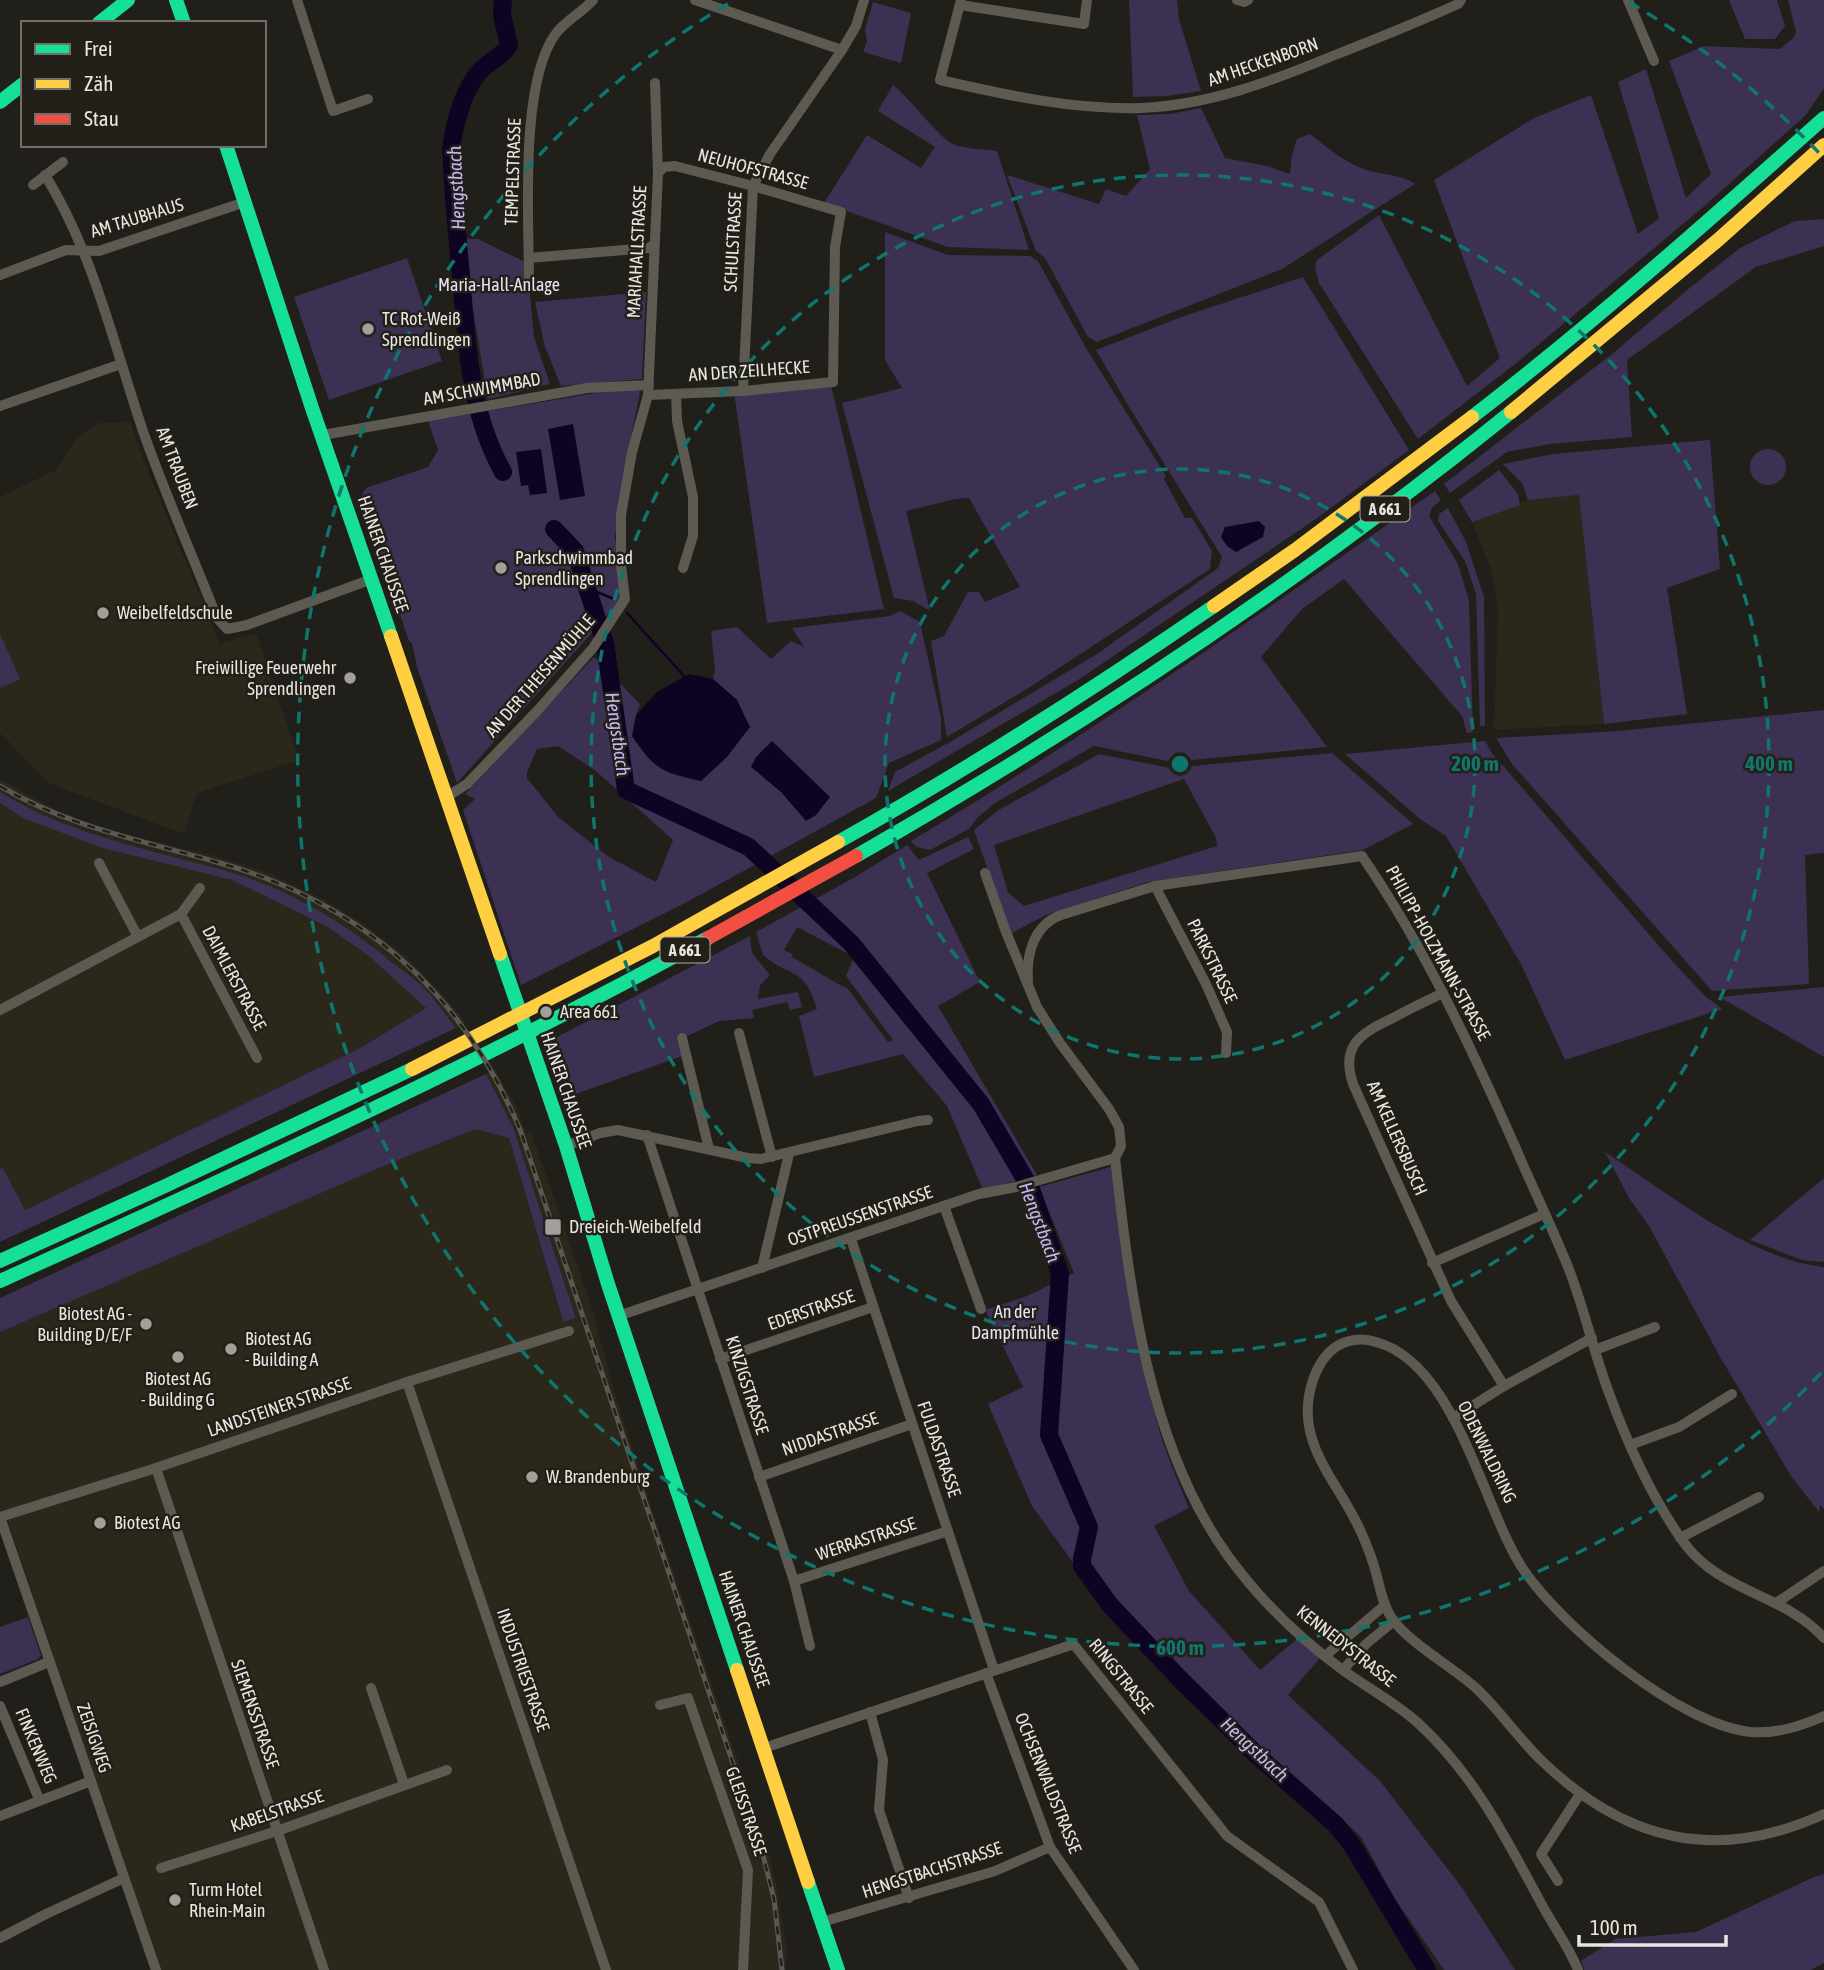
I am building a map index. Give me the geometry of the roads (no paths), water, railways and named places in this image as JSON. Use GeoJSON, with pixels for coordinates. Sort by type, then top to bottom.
{"type":"FeatureCollection","features":[{"type":"Feature","properties":{"kind":"main road"},"geometry":{"type":"LineString","coordinates":[[102,21],[128,0]]}},
{"type":"Feature","properties":{"kind":"main road"},"geometry":{"type":"LineString","coordinates":[[174,2],[183,21]]}},
{"type":"Feature","properties":{"kind":"main road"},"geometry":{"type":"LineString","coordinates":[[0,102],[21,86]]}},
{"type":"Feature","properties":{"kind":"main road","name":"A 661"},"geometry":{"type":"LineString","coordinates":[[0,1261],[175,1182],[450,1051],[653,946],[899,808],[1097,686],[1295,550],[1534,368],[1682,245],[1824,118]]}},
{"type":"Feature","properties":{"kind":"main road","name":"A 661"},"geometry":{"type":"LineString","coordinates":[[0,1281],[458,1069],[595,999],[909,825],[1039,746],[1158,669],[1307,566],[1388,506],[1650,299],[1824,145]]}},
{"type":"Feature","properties":{"kind":"main road","name":"HAINER CHAUSSEE"},"geometry":{"type":"LineString","coordinates":[[227,147],[445,798],[566,1146],[618,1316],[838,1970]]}},
{"type":"Feature","properties":{"kind":"street"},"geometry":{"type":"LineString","coordinates":[[297,0],[333,111],[368,99]]}},
{"type":"Feature","properties":{"kind":"street","name":"TEMPELSTRASSE"},"geometry":{"type":"LineString","coordinates":[[529,281],[528,149],[535,93],[547,50],[557,32],[593,0]]}},
{"type":"Feature","properties":{"kind":"street"},"geometry":{"type":"LineString","coordinates":[[695,0],[842,50]]}},
{"type":"Feature","properties":{"kind":"street","name":"SCHULSTRASSE"},"geometry":{"type":"LineString","coordinates":[[743,391],[753,186],[770,154],[842,50],[856,26],[864,0]]}},
{"type":"Feature","properties":{"kind":"street"},"geometry":{"type":"LineString","coordinates":[[960,3],[1084,24],[1087,0]]}},
{"type":"Feature","properties":{"kind":"street"},"geometry":{"type":"LineString","coordinates":[[1237,0],[1248,0]]}},
{"type":"Feature","properties":{"kind":"street","name":"AM HECKENBORN"},"geometry":{"type":"LineString","coordinates":[[960,3],[940,80],[1051,102],[1142,108],[1222,97],[1259,85],[1425,19],[1458,4],[1461,0]]}},
{"type":"Feature","properties":{"kind":"street"},"geometry":{"type":"LineString","coordinates":[[1628,0],[1654,61]]}},
{"type":"Feature","properties":{"kind":"street","name":"MARIAHALLSTRASSE"},"geometry":{"type":"LineString","coordinates":[[649,390],[658,173],[655,83]]}},
{"type":"Feature","properties":{"kind":"street"},"geometry":{"type":"LineString","coordinates":[[33,184],[63,162]]}},
{"type":"Feature","properties":{"kind":"street","name":"NEUHOFSTRASSE"},"geometry":{"type":"LineString","coordinates":[[658,173],[664,167],[675,166],[841,212],[835,247],[833,382]]}},
{"type":"Feature","properties":{"kind":"street","name":"AM TRAUBEN"},"geometry":{"type":"LineString","coordinates":[[45,175],[69,216],[85,251],[146,437],[218,618],[228,629],[247,625],[372,579]]}},
{"type":"Feature","properties":{"kind":"street","name":"AM TAUBHAUS"},"geometry":{"type":"LineString","coordinates":[[0,275],[72,248],[99,251],[245,202]]}},
{"type":"Feature","properties":{"kind":"street"},"geometry":{"type":"LineString","coordinates":[[529,258],[648,248],[654,245]]}},
{"type":"Feature","properties":{"kind":"street"},"geometry":{"type":"LineString","coordinates":[[0,406],[121,364]]}},
{"type":"Feature","properties":{"kind":"street","name":"AN DER ZEILHECKE"},"geometry":{"type":"LineString","coordinates":[[683,568],[692,536],[693,497],[677,421],[676,394],[743,391],[833,382]]}},
{"type":"Feature","properties":{"kind":"street","name":"AM SCHWIMMBAD"},"geometry":{"type":"LineString","coordinates":[[323,435],[587,388],[649,390]]}},
{"type":"Feature","properties":{"kind":"street"},"geometry":{"type":"LineString","coordinates":[[649,390],[676,394]]}},
{"type":"Feature","properties":{"kind":"street","name":"AN DER THEISENMÜHLE"},"geometry":{"type":"LineString","coordinates":[[445,798],[467,784],[537,711],[601,636],[625,599],[621,565],[621,515],[632,452],[649,390]]}},
{"type":"Feature","properties":{"kind":"street","name":"PHILIPP-HOLZMANN-STRASSE"},"geometry":{"type":"LineString","coordinates":[[1028,981],[1032,944],[1047,922],[1061,915],[1155,886],[1362,856],[1386,890],[1476,1059],[1569,1269],[1609,1392],[1630,1445],[1680,1538],[1692,1554],[1714,1571],[1806,1621],[1824,1638]]}},
{"type":"Feature","properties":{"kind":"street"},"geometry":{"type":"LineString","coordinates":[[99,863],[138,937]]}},
{"type":"Feature","properties":{"kind":"street","name":"PHILIPP-HOLZMANN-STRASSE"},"geometry":{"type":"LineString","coordinates":[[985,873],[1033,1000],[1119,1127],[1121,1146],[1115,1158]]}},
{"type":"Feature","properties":{"kind":"street","name":"PARKSTRASSE"},"geometry":{"type":"LineString","coordinates":[[1155,886],[1206,984],[1227,1032],[1226,1054]]}},
{"type":"Feature","properties":{"kind":"street","name":"DAIMLERSTRASSE"},"geometry":{"type":"LineString","coordinates":[[0,1010],[181,914],[200,888]]}},
{"type":"Feature","properties":{"kind":"street","name":"DAIMLERSTRASSE"},"geometry":{"type":"LineString","coordinates":[[181,914],[257,1058]]}},
{"type":"Feature","properties":{"kind":"street","name":"AM KELLERSBUSCH"},"geometry":{"type":"LineString","coordinates":[[1443,993],[1363,1032],[1354,1044],[1349,1068],[1353,1084],[1432,1263],[1451,1301],[1504,1386]]}},
{"type":"Feature","properties":{"kind":"street"},"geometry":{"type":"LineString","coordinates":[[739,1033],[772,1157]]}},
{"type":"Feature","properties":{"kind":"street"},"geometry":{"type":"LineString","coordinates":[[682,1038],[709,1149]]}},
{"type":"Feature","properties":{"kind":"street"},"geometry":{"type":"LineString","coordinates":[[566,1146],[609,1130],[625,1130],[756,1159],[789,1154],[928,1120]]}},
{"type":"Feature","properties":{"kind":"street","name":"KINZIGSTRASSE"},"geometry":{"type":"LineString","coordinates":[[647,1135],[794,1581],[810,1646]]}},
{"type":"Feature","properties":{"kind":"street"},"geometry":{"type":"LineString","coordinates":[[762,1268],[789,1154]]}},
{"type":"Feature","properties":{"kind":"street","name":"OSTPREUSSENSTRASSE"},"geometry":{"type":"LineString","coordinates":[[618,1316],[979,1194],[1115,1158]]}},
{"type":"Feature","properties":{"kind":"street","name":"KENNEDYSTRASSE"},"geometry":{"type":"LineString","coordinates":[[1115,1158],[1144,1351],[1163,1422],[1205,1520],[1230,1558],[1278,1615],[1343,1670],[1418,1723],[1468,1778],[1491,1812],[1578,1970]]}},
{"type":"Feature","properties":{"kind":"street"},"geometry":{"type":"LineString","coordinates":[[944,1206],[981,1309]]}},
{"type":"Feature","properties":{"kind":"street"},"geometry":{"type":"LineString","coordinates":[[1432,1263],[1544,1214]]}},
{"type":"Feature","properties":{"kind":"street","name":"FULDASTRASSE"},"geometry":{"type":"LineString","coordinates":[[851,1239],[948,1531],[990,1671]]}},
{"type":"Feature","properties":{"kind":"street","name":"EDERSTRASSE"},"geometry":{"type":"LineString","coordinates":[[720,1359],[873,1307]]}},
{"type":"Feature","properties":{"kind":"street"},"geometry":{"type":"LineString","coordinates":[[1595,1350],[1655,1327]]}},
{"type":"Feature","properties":{"kind":"street","name":"LANDSTEINER STRASSE"},"geometry":{"type":"LineString","coordinates":[[0,1517],[569,1331]]}},
{"type":"Feature","properties":{"kind":"street"},"geometry":{"type":"LineString","coordinates":[[1453,1418],[1504,1386],[1592,1338]]}},
{"type":"Feature","properties":{"kind":"street","name":"ODENWALDRING"},"geometry":{"type":"LineString","coordinates":[[1824,1716],[1805,1725],[1777,1731],[1746,1731],[1726,1726],[1684,1707],[1619,1664],[1552,1604],[1521,1566],[1453,1418],[1415,1366],[1391,1347],[1372,1340],[1355,1340],[1339,1345],[1321,1363],[1312,1383],[1308,1413],[1313,1445],[1362,1535],[1373,1560],[1385,1605],[1394,1621],[1406,1633],[1465,1678],[1497,1709],[1537,1756],[1580,1794],[1647,1829],[1687,1840],[1722,1840],[1764,1834],[1824,1814]]}},
{"type":"Feature","properties":{"kind":"street","name":"INDUSTRIESTRASSE"},"geometry":{"type":"LineString","coordinates":[[407,1382],[606,1970]]}},
{"type":"Feature","properties":{"kind":"street"},"geometry":{"type":"LineString","coordinates":[[1630,1445],[1679,1427],[1732,1394]]}},
{"type":"Feature","properties":{"kind":"street","name":"NIDDASTRASSE"},"geometry":{"type":"LineString","coordinates":[[759,1477],[912,1424]]}},
{"type":"Feature","properties":{"kind":"street","name":"SIEMENSSTRASSE"},"geometry":{"type":"LineString","coordinates":[[156,1468],[324,1970]]}},
{"type":"Feature","properties":{"kind":"street"},"geometry":{"type":"LineString","coordinates":[[1680,1538],[1759,1497]]}},
{"type":"Feature","properties":{"kind":"street","name":"ZEISIGWEG"},"geometry":{"type":"LineString","coordinates":[[0,1517],[156,1970]]}},
{"type":"Feature","properties":{"kind":"street","name":"WERRASTRASSE"},"geometry":{"type":"LineString","coordinates":[[794,1581],[948,1531]]}},
{"type":"Feature","properties":{"kind":"street"},"geometry":{"type":"LineString","coordinates":[[1776,1603],[1824,1571]]}},
{"type":"Feature","properties":{"kind":"street"},"geometry":{"type":"LineString","coordinates":[[1325,1656],[1385,1605]]}},
{"type":"Feature","properties":{"kind":"street"},"geometry":{"type":"LineString","coordinates":[[1343,1670],[1366,1644],[1394,1621]]}},
{"type":"Feature","properties":{"kind":"street","name":"RINGSTRASSE"},"geometry":{"type":"LineString","coordinates":[[764,1748],[1071,1645],[1078,1648],[1223,1833],[1320,1902],[1353,1970]]}},
{"type":"Feature","properties":{"kind":"street"},"geometry":{"type":"LineString","coordinates":[[0,1682],[49,1662]]}},
{"type":"Feature","properties":{"kind":"street","name":"OCHSENWALDSTRASSE"},"geometry":{"type":"LineString","coordinates":[[990,1671],[1050,1847],[1134,1970]]}},
{"type":"Feature","properties":{"kind":"street"},"geometry":{"type":"LineString","coordinates":[[372,1688],[404,1784]]}},
{"type":"Feature","properties":{"kind":"street","name":"GLEISSTRASSE"},"geometry":{"type":"LineString","coordinates":[[660,1705],[688,1698],[748,1870],[743,1970]]}},
{"type":"Feature","properties":{"kind":"street","name":"FINKENWEG"},"geometry":{"type":"LineString","coordinates":[[0,1706],[39,1799]]}},
{"type":"Feature","properties":{"kind":"street"},"geometry":{"type":"LineString","coordinates":[[870,1712],[883,1760],[879,1810],[909,1898]]}},
{"type":"Feature","properties":{"kind":"street","name":"KABELSTRASSE"},"geometry":{"type":"LineString","coordinates":[[161,1868],[447,1770]]}},
{"type":"Feature","properties":{"kind":"street","name":"FINKENWEG"},"geometry":{"type":"LineString","coordinates":[[0,1816],[91,1781]]}},
{"type":"Feature","properties":{"kind":"street"},"geometry":{"type":"LineString","coordinates":[[1558,1881],[1541,1854],[1580,1794]]}},
{"type":"Feature","properties":{"kind":"street","name":"HENGSTBACHSTRASSE"},"geometry":{"type":"LineString","coordinates":[[822,1922],[995,1871],[1050,1847]]}},
{"type":"Feature","properties":{"kind":"street"},"geometry":{"type":"LineString","coordinates":[[0,1938],[46,1913],[124,1878]]}},
{"type":"Feature","properties":{"kind":"waterway","name":"Hengstbach"},"geometry":{"type":"LineString","coordinates":[[503,0],[502,15],[509,45],[480,71],[468,88],[457,118],[451,148],[465,327],[472,377],[483,425],[503,472]]}},
{"type":"Feature","properties":{"kind":"waterway","name":"Hengstbach"},"geometry":{"type":"LineString","coordinates":[[554,529],[575,551],[605,643],[626,790],[749,847],[851,943],[981,1104],[1031,1189],[1060,1274],[1049,1435],[1089,1527],[1082,1566],[1110,1605],[1179,1678],[1259,1757],[1335,1824],[1352,1845],[1427,1970]]}},
{"type":"Feature","properties":{"kind":"waterway"},"geometry":{"type":"LineString","coordinates":[[585,587],[614,599]]}},
{"type":"Feature","properties":{"kind":"waterway"},"geometry":{"type":"LineString","coordinates":[[627,613],[685,677]]}},
{"type":"Feature","properties":{"kind":"railway"},"geometry":{"type":"LineString","coordinates":[[0,786],[79,823],[220,863],[272,881],[319,903],[363,930],[403,961],[438,997],[470,1038],[498,1083],[521,1132],[761,1847],[774,1899],[782,1970]]}},
{"type":"Feature","properties":{"kind":"place","name":"TC Rot-Weiß Sprendlingen"},"geometry":{"type":"Point","coordinates":[368,329]}},
{"type":"Feature","properties":{"kind":"place","name":"Parkschwimmbad Sprendlingen"},"geometry":{"type":"Point","coordinates":[501,568]}},
{"type":"Feature","properties":{"kind":"place","name":"Weibelfeldschule"},"geometry":{"type":"Point","coordinates":[103,613]}},
{"type":"Feature","properties":{"kind":"place","name":"Freiwillige Feuerwehr Sprendlingen"},"geometry":{"type":"Point","coordinates":[350,678]}},
{"type":"Feature","properties":{"kind":"place","name":"Area 661"},"geometry":{"type":"Point","coordinates":[546,1012]}},
{"type":"Feature","properties":{"kind":"place","name":"Dreieich-Weibelfeld"},"geometry":{"type":"Point","coordinates":[553,1227]}},
{"type":"Feature","properties":{"kind":"place","name":"Biotest AG - Building D/E/F"},"geometry":{"type":"Point","coordinates":[146,1324]}},
{"type":"Feature","properties":{"kind":"place","name":"Biotest AG - Building A"},"geometry":{"type":"Point","coordinates":[231,1349]}},
{"type":"Feature","properties":{"kind":"place","name":"Biotest AG - Building G"},"geometry":{"type":"Point","coordinates":[178,1357]}},
{"type":"Feature","properties":{"kind":"place","name":"W. Brandenburg"},"geometry":{"type":"Point","coordinates":[532,1477]}},
{"type":"Feature","properties":{"kind":"place","name":"Biotest AG"},"geometry":{"type":"Point","coordinates":[100,1523]}},
{"type":"Feature","properties":{"kind":"place","name":"Turm Hotel Rhein-Main"},"geometry":{"type":"Point","coordinates":[175,1900]}},
{"type":"Feature","properties":{"kind":"park label","name":"Maria-Hall-Anlage"},"geometry":{"type":"Point","coordinates":[499,285]}},
{"type":"Feature","properties":{"kind":"park label","name":"An der Dampfmühle"},"geometry":{"type":"Point","coordinates":[1015,1322]}}]}
